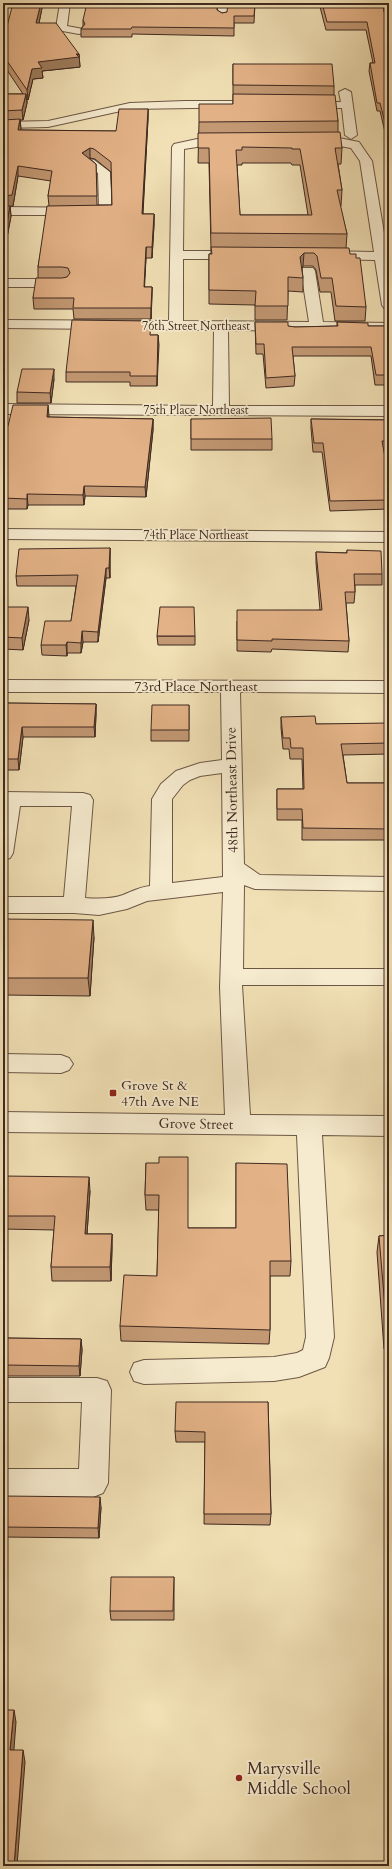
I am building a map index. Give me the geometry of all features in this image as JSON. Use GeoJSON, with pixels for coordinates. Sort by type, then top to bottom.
{"type":"FeatureCollection","features":[{"type":"Feature","properties":{"kind":"street"},"geometry":{"type":"LineString","coordinates":[[64,3],[61,28],[79,31]]}},
{"type":"Feature","properties":{"kind":"street"},"geometry":{"type":"LineString","coordinates":[[223,3],[223,16]]}},
{"type":"Feature","properties":{"kind":"street"},"geometry":{"type":"LineString","coordinates":[[346,92],[352,135]]}},
{"type":"Feature","properties":{"kind":"street"},"geometry":{"type":"LineString","coordinates":[[3,126],[48,124],[136,105],[278,104]]}},
{"type":"Feature","properties":{"kind":"street"},"geometry":{"type":"LineString","coordinates":[[293,104],[347,105]]}},
{"type":"Feature","properties":{"kind":"street"},"geometry":{"type":"LineString","coordinates":[[299,142],[339,142],[355,145],[366,161],[389,305]]}},
{"type":"Feature","properties":{"kind":"street"},"geometry":{"type":"LineString","coordinates":[[176,326],[178,147],[197,143],[244,143]]}},
{"type":"Feature","properties":{"kind":"street"},"geometry":{"type":"LineString","coordinates":[[3,210],[106,212],[104,172],[90,162]]}},
{"type":"Feature","properties":{"kind":"street"},"geometry":{"type":"LineString","coordinates":[[177,254],[254,255]]}},
{"type":"Feature","properties":{"kind":"street"},"geometry":{"type":"LineString","coordinates":[[315,255],[381,256]]}},
{"type":"Feature","properties":{"kind":"street"},"geometry":{"type":"LineString","coordinates":[[308,271],[317,326]]}},
{"type":"Feature","properties":{"kind":"street"},"geometry":{"type":"LineString","coordinates":[[3,283],[62,283]]}},
{"type":"Feature","properties":{"kind":"street","name":"76th Street Northeast"},"geometry":{"type":"LineString","coordinates":[[3,324],[389,327]]}},
{"type":"Feature","properties":{"kind":"street"},"geometry":{"type":"LineString","coordinates":[[221,326],[221,411]]}},
{"type":"Feature","properties":{"kind":"street","name":"75th Place Northeast"},"geometry":{"type":"LineString","coordinates":[[3,408],[221,411],[389,411]]}},
{"type":"Feature","properties":{"kind":"street","name":"74th Place Northeast"},"geometry":{"type":"LineString","coordinates":[[3,534],[389,537]]}},
{"type":"Feature","properties":{"kind":"street","name":"73rd Place Northeast"},"geometry":{"type":"LineString","coordinates":[[3,686],[389,687]]}},
{"type":"Feature","properties":{"kind":"street","name":"48th Northeast Drive"},"geometry":{"type":"LineString","coordinates":[[230,686],[232,765],[241,877],[231,977],[238,1125]]}},
{"type":"Feature","properties":{"kind":"street"},"geometry":{"type":"LineString","coordinates":[[161,892],[162,798],[175,779],[182,774],[232,765]]}},
{"type":"Feature","properties":{"kind":"street"},"geometry":{"type":"LineString","coordinates":[[3,853],[7,799],[83,800],[74,906]]}},
{"type":"Feature","properties":{"kind":"street"},"geometry":{"type":"LineString","coordinates":[[3,905],[99,907],[127,902],[143,894],[241,877],[389,884]]}},
{"type":"Feature","properties":{"kind":"street"},"geometry":{"type":"LineString","coordinates":[[231,977],[389,977]]}},
{"type":"Feature","properties":{"kind":"street"},"geometry":{"type":"LineString","coordinates":[[3,1063],[62,1064]]}},
{"type":"Feature","properties":{"kind":"street","name":"Grove Street"},"geometry":{"type":"LineString","coordinates":[[3,1122],[389,1126]]}},
{"type":"Feature","properties":{"kind":"street"},"geometry":{"type":"LineString","coordinates":[[144,1372],[274,1369],[300,1365],[315,1358],[320,1337],[309,1125]]}},
{"type":"Feature","properties":{"kind":"street"},"geometry":{"type":"LineString","coordinates":[[3,1390],[97,1390],[93,1483],[3,1483]]}},
{"type":"Feature","properties":{"kind":"building"},"geometry":{"type":"Polygon","coordinates":[[[13,3],[41,3],[36,23],[56,23],[79,54],[76,54],[79,57],[38,62],[42,68],[32,69],[27,90],[3,55],[3,42],[13,3]]]}},
{"type":"Feature","properties":{"kind":"building"},"geometry":{"type":"Polygon","coordinates":[[[87,3],[217,3],[217,10],[222,13],[227,12],[228,3],[255,3],[254,16],[234,16],[234,28],[132,27],[131,29],[81,29],[85,24],[83,20],[87,3]]]}},
{"type":"Feature","properties":{"kind":"building"},"geometry":{"type":"Polygon","coordinates":[[[322,3],[382,3],[389,32],[389,138],[380,103],[377,103],[370,63],[375,63],[367,22],[327,22],[322,3]]]}},
{"type":"Feature","properties":{"kind":"building"},"geometry":{"type":"Polygon","coordinates":[[[233,64],[332,64],[334,86],[233,85],[233,64]]]}},
{"type":"Feature","properties":{"kind":"building"},"geometry":{"type":"Polygon","coordinates":[[[3,94],[26,94],[22,110],[3,111],[3,94]]]}},
{"type":"Feature","properties":{"kind":"building"},"geometry":{"type":"Polygon","coordinates":[[[233,94],[335,95],[338,121],[199,122],[199,104],[233,104],[233,94]]]}},
{"type":"Feature","properties":{"kind":"building"},"geometry":{"type":"Polygon","coordinates":[[[119,109],[148,109],[142,214],[154,214],[152,247],[146,247],[144,287],[152,287],[151,308],[73,308],[74,298],[33,298],[36,278],[62,278],[67,277],[70,273],[68,268],[38,267],[47,206],[112,205],[111,162],[94,149],[90,148],[82,153],[96,164],[97,196],[48,196],[52,171],[18,166],[12,195],[3,196],[3,120],[20,119],[18,130],[116,131],[119,109]]]}},
{"type":"Feature","properties":{"kind":"building"},"geometry":{"type":"Polygon","coordinates":[[[340,132],[342,148],[335,148],[342,190],[337,190],[347,234],[211,233],[209,148],[198,148],[198,133],[340,132]],[[242,147],[242,150],[236,150],[240,215],[312,215],[300,149],[242,147]]]}},
{"type":"Feature","properties":{"kind":"building"},"geometry":{"type":"Polygon","coordinates":[[[3,206],[10,206],[3,244],[3,206]]]}},
{"type":"Feature","properties":{"kind":"building"},"geometry":{"type":"Polygon","coordinates":[[[211,247],[349,248],[350,254],[356,254],[356,258],[360,258],[366,307],[336,306],[332,278],[321,278],[317,256],[314,253],[304,253],[300,257],[303,278],[288,277],[288,306],[255,306],[256,291],[209,290],[209,254],[212,254],[211,247]]]}},
{"type":"Feature","properties":{"kind":"building"},"geometry":{"type":"Polygon","coordinates":[[[72,320],[151,321],[150,335],[158,335],[157,376],[130,376],[130,372],[66,372],[72,320]]]}},
{"type":"Feature","properties":{"kind":"building"},"geometry":{"type":"Polygon","coordinates":[[[255,322],[288,322],[288,326],[295,327],[338,326],[337,322],[368,323],[368,326],[389,326],[389,375],[376,375],[371,347],[292,347],[295,376],[266,378],[264,344],[256,344],[255,322]]]}},
{"type":"Feature","properties":{"kind":"building"},"geometry":{"type":"Polygon","coordinates":[[[22,369],[54,369],[50,393],[17,392],[22,369]]]}},
{"type":"Feature","properties":{"kind":"building"},"geometry":{"type":"Polygon","coordinates":[[[13,405],[48,405],[47,417],[153,419],[145,487],[84,486],[83,495],[27,494],[27,499],[3,498],[3,435],[4,426],[8,426],[13,405]]]}},
{"type":"Feature","properties":{"kind":"building"},"geometry":{"type":"Polygon","coordinates":[[[271,418],[272,439],[191,439],[191,419],[271,418]]]}},
{"type":"Feature","properties":{"kind":"building"},"geometry":{"type":"Polygon","coordinates":[[[311,419],[389,420],[389,441],[382,441],[389,479],[389,500],[330,501],[323,443],[314,443],[311,419]]]}},
{"type":"Feature","properties":{"kind":"building"},"geometry":{"type":"Polygon","coordinates":[[[110,548],[109,568],[106,568],[98,632],[82,631],[81,643],[67,642],[66,645],[41,645],[45,621],[71,621],[78,575],[16,576],[19,549],[110,548]]]}},
{"type":"Feature","properties":{"kind":"building"},"geometry":{"type":"Polygon","coordinates":[[[347,550],[381,551],[382,574],[354,574],[355,592],[345,592],[349,641],[272,639],[272,641],[237,640],[237,610],[322,610],[316,552],[347,553],[347,550]]]}},
{"type":"Feature","properties":{"kind":"building"},"geometry":{"type":"Polygon","coordinates":[[[3,607],[28,607],[22,638],[3,637],[3,607]]]}},
{"type":"Feature","properties":{"kind":"building"},"geometry":{"type":"Polygon","coordinates":[[[160,607],[194,607],[195,636],[157,636],[160,607]]]}},
{"type":"Feature","properties":{"kind":"building"},"geometry":{"type":"Polygon","coordinates":[[[3,703],[96,704],[94,727],[22,727],[18,759],[3,759],[3,703]]]}},
{"type":"Feature","properties":{"kind":"building"},"geometry":{"type":"Polygon","coordinates":[[[152,705],[189,705],[189,730],[151,730],[152,705]]]}},
{"type":"Feature","properties":{"kind":"building"},"geometry":{"type":"Polygon","coordinates":[[[315,716],[316,724],[389,723],[389,743],[341,744],[347,783],[389,783],[389,829],[303,828],[302,809],[277,809],[277,789],[304,789],[303,748],[291,748],[290,738],[283,738],[281,717],[315,716]]]}},
{"type":"Feature","properties":{"kind":"building"},"geometry":{"type":"Polygon","coordinates":[[[3,919],[93,920],[88,978],[3,978],[3,919]]]}},
{"type":"Feature","properties":{"kind":"building"},"geometry":{"type":"Polygon","coordinates":[[[159,1157],[188,1157],[188,1228],[236,1228],[236,1163],[287,1164],[291,1261],[270,1261],[270,1330],[120,1326],[124,1275],[157,1276],[159,1195],[145,1195],[146,1163],[159,1163],[159,1157]]]}},
{"type":"Feature","properties":{"kind":"building"},"geometry":{"type":"Polygon","coordinates":[[[3,1176],[89,1177],[85,1234],[112,1234],[110,1267],[51,1267],[55,1216],[3,1216],[3,1176]]]}},
{"type":"Feature","properties":{"kind":"building"},"geometry":{"type":"Polygon","coordinates":[[[389,1235],[389,1332],[387,1332],[379,1236],[389,1235]]]}},
{"type":"Feature","properties":{"kind":"building"},"geometry":{"type":"Polygon","coordinates":[[[3,1338],[81,1339],[79,1366],[3,1365],[3,1338]]]}},
{"type":"Feature","properties":{"kind":"building"},"geometry":{"type":"Polygon","coordinates":[[[176,1402],[268,1402],[271,1514],[204,1514],[205,1432],[175,1431],[176,1402]]]}},
{"type":"Feature","properties":{"kind":"building"},"geometry":{"type":"Polygon","coordinates":[[[3,1496],[100,1497],[98,1528],[3,1527],[3,1496]]]}},
{"type":"Feature","properties":{"kind":"building"},"geometry":{"type":"Polygon","coordinates":[[[111,1577],[174,1577],[173,1611],[110,1611],[111,1577]]]}},
{"type":"Feature","properties":{"kind":"building"},"geometry":{"type":"Polygon","coordinates":[[[3,1710],[14,1710],[10,1750],[23,1750],[14,1866],[3,1866],[3,1710]]]}},
{"type":"Feature","properties":{"kind":"place","name":"Grove St & 47th Ave NE"},"geometry":{"type":"Point","coordinates":[113,1093]}},
{"type":"Feature","properties":{"kind":"place","name":"Marysville Middle School"},"geometry":{"type":"Point","coordinates":[239,1778]}}]}
